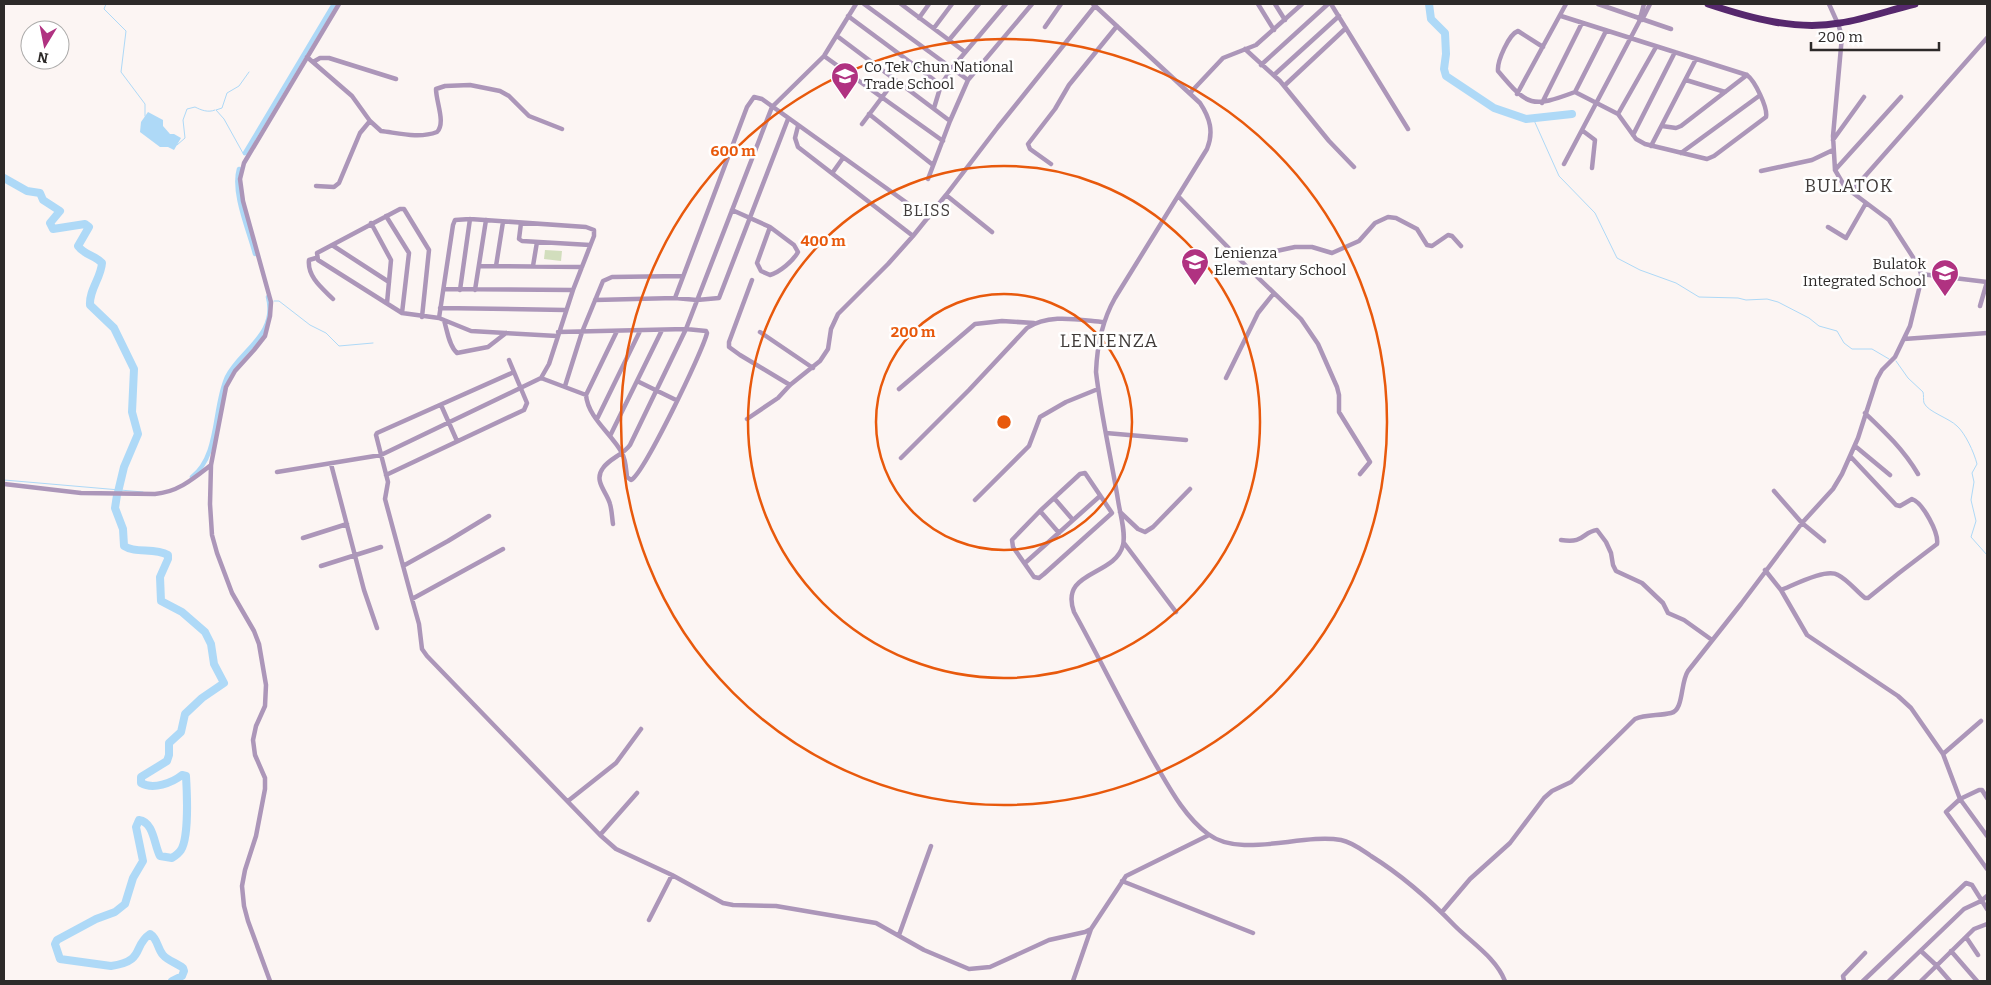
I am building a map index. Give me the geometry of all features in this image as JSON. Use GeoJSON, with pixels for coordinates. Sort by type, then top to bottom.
{"type":"FeatureCollection","features":[{"type":"Feature","properties":{"kind":"highway"},"geometry":{"type":"LineString","coordinates":[[1713,4],[1762,20],[1782,23],[1838,24],[1860,20],[1915,4]]}},
{"type":"Feature","properties":{"kind":"street"},"geometry":{"type":"LineString","coordinates":[[270,981],[248,921],[242,886],[256,836],[265,789],[265,778],[255,755],[253,740],[266,702],[266,685],[259,644],[225,577],[212,535],[210,504],[211,465],[224,396],[229,380],[265,336],[270,316],[271,302],[243,201],[240,179],[244,163],[339,4]]}},
{"type":"Feature","properties":{"kind":"street"},"geometry":{"type":"LineString","coordinates":[[613,524],[610,503],[599,479],[603,467],[623,454],[630,445],[657,391],[686,328],[772,107],[824,56],[856,4]]}},
{"type":"Feature","properties":{"kind":"street"},"geometry":{"type":"LineString","coordinates":[[864,4],[968,80]]}},
{"type":"Feature","properties":{"kind":"street"},"geometry":{"type":"LineString","coordinates":[[903,4],[965,52]]}},
{"type":"Feature","properties":{"kind":"street"},"geometry":{"type":"LineString","coordinates":[[919,18],[929,4]]}},
{"type":"Feature","properties":{"kind":"street"},"geometry":{"type":"LineString","coordinates":[[934,28],[952,4]]}},
{"type":"Feature","properties":{"kind":"street"},"geometry":{"type":"LineString","coordinates":[[949,40],[979,4]]}},
{"type":"Feature","properties":{"kind":"street"},"geometry":{"type":"LineString","coordinates":[[934,108],[942,85],[952,68],[1006,4]]}},
{"type":"Feature","properties":{"kind":"street"},"geometry":{"type":"LineString","coordinates":[[928,179],[968,80],[1032,4]]}},
{"type":"Feature","properties":{"kind":"street"},"geometry":{"type":"LineString","coordinates":[[1045,27],[1061,4]]}},
{"type":"Feature","properties":{"kind":"street"},"geometry":{"type":"LineString","coordinates":[[1258,4],[1274,30]]}},
{"type":"Feature","properties":{"kind":"street"},"geometry":{"type":"LineString","coordinates":[[1275,4],[1285,20]]}},
{"type":"Feature","properties":{"kind":"street"},"geometry":{"type":"LineString","coordinates":[[1292,4],[1296,10]]}},
{"type":"Feature","properties":{"kind":"street"},"geometry":{"type":"LineString","coordinates":[[1190,93],[1223,58],[1256,45],[1302,4]]}},
{"type":"Feature","properties":{"kind":"street"},"geometry":{"type":"LineString","coordinates":[[1261,64],[1330,4],[1408,129]]}},
{"type":"Feature","properties":{"kind":"street"},"geometry":{"type":"LineString","coordinates":[[1517,94],[1566,4]]}},
{"type":"Feature","properties":{"kind":"street"},"geometry":{"type":"LineString","coordinates":[[1598,4],[1671,29]]}},
{"type":"Feature","properties":{"kind":"street"},"geometry":{"type":"LineString","coordinates":[[1641,19],[1644,4]]}},
{"type":"Feature","properties":{"kind":"street"},"geometry":{"type":"LineString","coordinates":[[1564,164],[1650,4]]}},
{"type":"Feature","properties":{"kind":"street"},"geometry":{"type":"LineString","coordinates":[[1442,912],[1470,879],[1510,843],[1544,798],[1552,791],[1571,782],[1635,719],[1648,715],[1674,712],[1680,702],[1684,676],[1802,523],[1832,489],[1855,446],[1880,373],[1895,357],[1904,339],[1915,307],[1921,274],[1911,254],[1889,220],[1851,192],[1839,180],[1835,170],[1833,140],[1842,43],[1838,24],[1829,4]]}},
{"type":"Feature","properties":{"kind":"street"},"geometry":{"type":"LineString","coordinates":[[747,419],[778,398],[825,355],[833,321],[838,314],[888,264],[928,218],[1094,5],[1200,103],[1206,112],[1211,132],[1206,150],[1114,301],[1104,322],[1097,358],[1098,389],[1124,543],[1176,612]]}},
{"type":"Feature","properties":{"kind":"street"},"geometry":{"type":"LineString","coordinates":[[848,16],[942,85]]}},
{"type":"Feature","properties":{"kind":"street"},"geometry":{"type":"LineString","coordinates":[[1274,75],[1339,16]]}},
{"type":"Feature","properties":{"kind":"street"},"geometry":{"type":"LineString","coordinates":[[1543,47],[1518,31],[1512,34],[1499,61],[1498,71],[1517,94],[1527,100],[1542,103],[1575,92],[1618,114],[1640,142],[1651,146],[1702,158],[1710,158],[1766,117],[1767,110],[1753,81],[1747,75],[1560,16]]}},
{"type":"Feature","properties":{"kind":"street"},"geometry":{"type":"LineString","coordinates":[[1542,103],[1582,23]]}},
{"type":"Feature","properties":{"kind":"street"},"geometry":{"type":"LineString","coordinates":[[1051,164],[1030,148],[1028,144],[1055,109],[1069,85],[1117,26]]}},
{"type":"Feature","properties":{"kind":"street"},"geometry":{"type":"LineString","coordinates":[[1284,86],[1346,28]]}},
{"type":"Feature","properties":{"kind":"street"},"geometry":{"type":"LineString","coordinates":[[1575,92],[1606,31]]}},
{"type":"Feature","properties":{"kind":"street"},"geometry":{"type":"LineString","coordinates":[[837,36],[950,121]]}},
{"type":"Feature","properties":{"kind":"street"},"geometry":{"type":"LineString","coordinates":[[1851,192],[1987,38]]}},
{"type":"Feature","properties":{"kind":"street"},"geometry":{"type":"LineString","coordinates":[[1618,114],[1656,47]]}},
{"type":"Feature","properties":{"kind":"street"},"geometry":{"type":"LineString","coordinates":[[1245,49],[1274,75],[1329,141],[1354,167]]}},
{"type":"Feature","properties":{"kind":"street"},"geometry":{"type":"LineString","coordinates":[[1633,134],[1675,52]]}},
{"type":"Feature","properties":{"kind":"street"},"geometry":{"type":"LineString","coordinates":[[824,56],[942,141]]}},
{"type":"Feature","properties":{"kind":"street"},"geometry":{"type":"LineString","coordinates":[[307,57],[356,101],[370,121],[380,131],[396,132],[402,135],[437,132],[440,129],[441,123],[436,89],[445,86],[470,85],[503,92],[526,114],[562,129]]}},
{"type":"Feature","properties":{"kind":"street"},"geometry":{"type":"LineString","coordinates":[[312,62],[320,58],[328,58],[396,79]]}},
{"type":"Feature","properties":{"kind":"street"},"geometry":{"type":"LineString","coordinates":[[1651,146],[1696,58]]}},
{"type":"Feature","properties":{"kind":"street"},"geometry":{"type":"LineString","coordinates":[[1662,126],[1676,128],[1681,126],[1747,75]]}},
{"type":"Feature","properties":{"kind":"street"},"geometry":{"type":"LineString","coordinates":[[862,124],[895,80]]}},
{"type":"Feature","properties":{"kind":"street"},"geometry":{"type":"LineString","coordinates":[[1686,80],[1725,92]]}},
{"type":"Feature","properties":{"kind":"street"},"geometry":{"type":"LineString","coordinates":[[1681,153],[1760,96]]}},
{"type":"Feature","properties":{"kind":"street"},"geometry":{"type":"LineString","coordinates":[[675,298],[750,101],[754,97],[758,97],[928,218]]}},
{"type":"Feature","properties":{"kind":"street"},"geometry":{"type":"LineString","coordinates":[[1833,140],[1864,97]]}},
{"type":"Feature","properties":{"kind":"street"},"geometry":{"type":"LineString","coordinates":[[1835,170],[1901,97]]}},
{"type":"Feature","properties":{"kind":"street"},"geometry":{"type":"LineString","coordinates":[[869,114],[933,165]]}},
{"type":"Feature","properties":{"kind":"street"},"geometry":{"type":"LineString","coordinates":[[595,300],[675,298],[697,300],[716,299],[722,294],[788,119]]}},
{"type":"Feature","properties":{"kind":"street"},"geometry":{"type":"LineString","coordinates":[[316,186],[334,187],[339,183],[360,133],[370,121]]}},
{"type":"Feature","properties":{"kind":"street"},"geometry":{"type":"LineString","coordinates":[[798,126],[795,138],[798,147],[833,172],[912,236]]}},
{"type":"Feature","properties":{"kind":"street"},"geometry":{"type":"LineString","coordinates":[[1583,131],[1595,140],[1592,168]]}},
{"type":"Feature","properties":{"kind":"street"},"geometry":{"type":"LineString","coordinates":[[1760,171],[1812,160],[1833,150]]}},
{"type":"Feature","properties":{"kind":"street"},"geometry":{"type":"LineString","coordinates":[[833,172],[843,158]]}},
{"type":"Feature","properties":{"kind":"street"},"geometry":{"type":"LineString","coordinates":[[946,195],[992,232]]}},
{"type":"Feature","properties":{"kind":"street"},"geometry":{"type":"LineString","coordinates":[[1178,196],[1301,319],[1318,344],[1337,387],[1339,412],[1370,462],[1360,474]]}},
{"type":"Feature","properties":{"kind":"street"},"geometry":{"type":"LineString","coordinates":[[1828,227],[1846,238],[1866,203]]}},
{"type":"Feature","properties":{"kind":"street"},"geometry":{"type":"LineString","coordinates":[[316,258],[317,253],[371,223],[400,209],[404,209],[428,249],[422,316]]}},
{"type":"Feature","properties":{"kind":"street"},"geometry":{"type":"LineString","coordinates":[[732,210],[770,227],[794,245],[798,252],[794,258],[770,275],[761,271],[757,263],[770,227]]}},
{"type":"Feature","properties":{"kind":"street"},"geometry":{"type":"LineString","coordinates":[[386,216],[410,253],[402,313]]}},
{"type":"Feature","properties":{"kind":"street"},"geometry":{"type":"LineString","coordinates":[[1239,259],[1295,246],[1336,252],[1359,241],[1374,224],[1388,217],[1396,218],[1417,229],[1427,245],[1432,246],[1448,235],[1452,236],[1461,246]]}},
{"type":"Feature","properties":{"kind":"street"},"geometry":{"type":"LineString","coordinates":[[277,472],[381,455],[541,378],[546,372],[573,290],[595,233],[591,228],[470,219],[458,219],[454,222],[440,308],[454,352],[488,347],[507,332]]}},
{"type":"Feature","properties":{"kind":"street"},"geometry":{"type":"LineString","coordinates":[[460,290],[470,219]]}},
{"type":"Feature","properties":{"kind":"street"},"geometry":{"type":"LineString","coordinates":[[475,290],[486,220]]}},
{"type":"Feature","properties":{"kind":"street"},"geometry":{"type":"LineString","coordinates":[[496,266],[504,222]]}},
{"type":"Feature","properties":{"kind":"street"},"geometry":{"type":"LineString","coordinates":[[371,223],[391,258],[387,303]]}},
{"type":"Feature","properties":{"kind":"street"},"geometry":{"type":"LineString","coordinates":[[521,223],[520,241],[590,245]]}},
{"type":"Feature","properties":{"kind":"street"},"geometry":{"type":"LineString","coordinates":[[533,266],[537,242]]}},
{"type":"Feature","properties":{"kind":"street"},"geometry":{"type":"LineString","coordinates":[[332,245],[389,282]]}},
{"type":"Feature","properties":{"kind":"street"},"geometry":{"type":"LineString","coordinates":[[333,299],[320,289],[309,266],[309,260],[316,258],[402,313],[442,319],[471,331],[558,334],[582,332],[686,328],[706,330],[707,333],[651,452],[634,479],[627,476],[623,454],[588,405],[586,396],[617,331]]}},
{"type":"Feature","properties":{"kind":"street"},"geometry":{"type":"LineString","coordinates":[[479,266],[582,267]]}},
{"type":"Feature","properties":{"kind":"street"},"geometry":{"type":"LineString","coordinates":[[1921,274],[1987,282],[1980,306]]}},
{"type":"Feature","properties":{"kind":"street"},"geometry":{"type":"LineString","coordinates":[[565,386],[582,332],[600,285],[607,278],[682,276]]}},
{"type":"Feature","properties":{"kind":"street"},"geometry":{"type":"LineString","coordinates":[[752,280],[729,342],[729,347],[790,385]]}},
{"type":"Feature","properties":{"kind":"street"},"geometry":{"type":"LineString","coordinates":[[444,289],[573,290]]}},
{"type":"Feature","properties":{"kind":"street"},"geometry":{"type":"LineString","coordinates":[[1226,378],[1258,313],[1274,293]]}},
{"type":"Feature","properties":{"kind":"street"},"geometry":{"type":"LineString","coordinates":[[440,308],[566,310]]}},
{"type":"Feature","properties":{"kind":"street"},"geometry":{"type":"LineString","coordinates":[[899,389],[975,324],[1002,321],[1034,323],[1064,318],[1104,322]]}},
{"type":"Feature","properties":{"kind":"street"},"geometry":{"type":"LineString","coordinates":[[901,458],[969,390],[1014,340],[1034,323]]}},
{"type":"Feature","properties":{"kind":"street"},"geometry":{"type":"LineString","coordinates":[[597,419],[640,330]]}},
{"type":"Feature","properties":{"kind":"street"},"geometry":{"type":"LineString","coordinates":[[610,436],[662,330]]}},
{"type":"Feature","properties":{"kind":"street"},"geometry":{"type":"LineString","coordinates":[[760,332],[813,368]]}},
{"type":"Feature","properties":{"kind":"street"},"geometry":{"type":"LineString","coordinates":[[1904,339],[1987,333]]}},
{"type":"Feature","properties":{"kind":"street"},"geometry":{"type":"LineString","coordinates":[[386,475],[524,410],[527,403],[509,360]]}},
{"type":"Feature","properties":{"kind":"street"},"geometry":{"type":"LineString","coordinates":[[514,372],[377,433],[389,486],[385,499],[418,618],[422,649],[600,835],[616,849],[728,904],[776,906],[858,918],[876,923],[924,950],[969,969],[990,967],[1049,940],[1091,929]]}},
{"type":"Feature","properties":{"kind":"street"},"geometry":{"type":"LineString","coordinates":[[541,378],[586,396]]}},
{"type":"Feature","properties":{"kind":"street"},"geometry":{"type":"LineString","coordinates":[[637,381],[676,400]]}},
{"type":"Feature","properties":{"kind":"street"},"geometry":{"type":"LineString","coordinates":[[975,500],[1029,446],[1040,417],[1066,402],[1098,389]]}},
{"type":"Feature","properties":{"kind":"street"},"geometry":{"type":"LineString","coordinates":[[441,405],[458,441]]}},
{"type":"Feature","properties":{"kind":"street"},"geometry":{"type":"LineString","coordinates":[[1865,413],[1895,441],[1918,474]]}},
{"type":"Feature","properties":{"kind":"street"},"geometry":{"type":"LineString","coordinates":[[1106,433],[1186,440]]}},
{"type":"Feature","properties":{"kind":"street"},"geometry":{"type":"LineString","coordinates":[[1855,446],[1890,475]]}},
{"type":"Feature","properties":{"kind":"street"},"geometry":{"type":"LineString","coordinates":[[1781,590],[1820,575],[1834,573],[1865,598],[1868,598],[1937,544],[1938,539],[1932,526],[1918,503],[1912,499],[1900,506],[1896,505],[1850,456]]}},
{"type":"Feature","properties":{"kind":"street"},"geometry":{"type":"LineString","coordinates":[[331,464],[354,555],[377,628]]}},
{"type":"Feature","properties":{"kind":"street"},"geometry":{"type":"LineString","coordinates":[[4,484],[81,493],[164,494],[181,488],[211,465]]}},
{"type":"Feature","properties":{"kind":"street"},"geometry":{"type":"LineString","coordinates":[[1111,511],[1087,474],[1083,473],[1040,511],[1012,540],[1013,547],[1034,577],[1041,577],[1111,511],[1119,508]]}},
{"type":"Feature","properties":{"kind":"street"},"geometry":{"type":"LineString","coordinates":[[1119,508],[1138,529],[1145,532],[1153,527],[1190,489]]}},
{"type":"Feature","properties":{"kind":"street"},"geometry":{"type":"LineString","coordinates":[[1774,491],[1802,523],[1824,541]]}},
{"type":"Feature","properties":{"kind":"street"},"geometry":{"type":"LineString","coordinates":[[1025,563],[1100,496]]}},
{"type":"Feature","properties":{"kind":"street"},"geometry":{"type":"LineString","coordinates":[[1054,498],[1073,520]]}},
{"type":"Feature","properties":{"kind":"street"},"geometry":{"type":"LineString","coordinates":[[1040,511],[1059,533]]}},
{"type":"Feature","properties":{"kind":"street"},"geometry":{"type":"LineString","coordinates":[[403,566],[448,542],[489,516]]}},
{"type":"Feature","properties":{"kind":"street"},"geometry":{"type":"LineString","coordinates":[[303,538],[347,524]]}},
{"type":"Feature","properties":{"kind":"street"},"geometry":{"type":"LineString","coordinates":[[1562,540],[1576,542],[1592,531],[1597,530],[1612,553],[1613,565],[1616,571],[1642,583],[1663,603],[1668,613],[1684,620],[1712,640]]}},
{"type":"Feature","properties":{"kind":"street"},"geometry":{"type":"LineString","coordinates":[[1124,543],[1118,556],[1083,579],[1076,586],[1070,598],[1071,604],[1138,734],[1167,784],[1189,816],[1209,835],[1237,845],[1250,846],[1312,838],[1344,840],[1354,844],[1398,873],[1442,912],[1487,956],[1505,981]]}},
{"type":"Feature","properties":{"kind":"street"},"geometry":{"type":"LineString","coordinates":[[321,566],[381,547]]}},
{"type":"Feature","properties":{"kind":"street"},"geometry":{"type":"LineString","coordinates":[[412,599],[504,548]]}},
{"type":"Feature","properties":{"kind":"street"},"geometry":{"type":"LineString","coordinates":[[1765,570],[1781,590],[1807,635],[1905,701],[1943,754],[1960,799],[1987,836]]}},
{"type":"Feature","properties":{"kind":"street"},"geometry":{"type":"LineString","coordinates":[[1943,754],[1981,721]]}},
{"type":"Feature","properties":{"kind":"street"},"geometry":{"type":"LineString","coordinates":[[568,801],[616,763],[641,730]]}},
{"type":"Feature","properties":{"kind":"street"},"geometry":{"type":"LineString","coordinates":[[1987,798],[1982,790],[1979,790],[1960,799],[1950,807],[1946,814],[1987,869]]}},
{"type":"Feature","properties":{"kind":"street"},"geometry":{"type":"LineString","coordinates":[[600,835],[637,793]]}},
{"type":"Feature","properties":{"kind":"street"},"geometry":{"type":"LineString","coordinates":[[1073,981],[1091,929],[1122,881],[1135,871],[1209,835]]}},
{"type":"Feature","properties":{"kind":"street"},"geometry":{"type":"LineString","coordinates":[[899,935],[931,846]]}},
{"type":"Feature","properties":{"kind":"street"},"geometry":{"type":"LineString","coordinates":[[649,920],[672,875]]}},
{"type":"Feature","properties":{"kind":"street"},"geometry":{"type":"LineString","coordinates":[[1122,881],[1253,933]]}},
{"type":"Feature","properties":{"kind":"street"},"geometry":{"type":"LineString","coordinates":[[1863,981],[1966,883],[1972,885],[1987,909]]}},
{"type":"Feature","properties":{"kind":"street"},"geometry":{"type":"LineString","coordinates":[[1889,981],[1964,909],[1987,896]]}},
{"type":"Feature","properties":{"kind":"street"},"geometry":{"type":"LineString","coordinates":[[1921,981],[1966,937],[1980,926],[1987,924]]}},
{"type":"Feature","properties":{"kind":"street"},"geometry":{"type":"LineString","coordinates":[[1966,937],[1978,955]]}},
{"type":"Feature","properties":{"kind":"street"},"geometry":{"type":"LineString","coordinates":[[1921,951],[1949,981]]}},
{"type":"Feature","properties":{"kind":"street"},"geometry":{"type":"LineString","coordinates":[[1951,951],[1977,981]]}},
{"type":"Feature","properties":{"kind":"street"},"geometry":{"type":"LineString","coordinates":[[1844,981],[1843,976],[1865,953]]}},
{"type":"Feature","properties":{"kind":"green space"},"geometry":{"type":"Polygon","coordinates":[[[545,250],[562,251],[561,261],[544,259],[545,250]]]}},
{"type":"Feature","properties":{"kind":"water"},"geometry":{"type":"Polygon","coordinates":[[[148,112],[163,120],[163,126],[170,134],[181,138],[174,150],[168,147],[160,147],[140,132],[141,122],[148,112]]]}},
{"type":"Feature","properties":{"kind":"waterway"},"geometry":{"type":"LineString","coordinates":[[106,4],[104,9],[126,31],[121,72],[145,104],[145,116]]}},
{"type":"Feature","properties":{"kind":"waterway"},"geometry":{"type":"LineString","coordinates":[[245,153],[334,4]]}},
{"type":"Feature","properties":{"kind":"waterway"},"geometry":{"type":"LineString","coordinates":[[1429,4],[1431,19],[1445,33],[1446,54],[1444,69],[1446,76],[1494,108],[1526,119],[1572,114]]}},
{"type":"Feature","properties":{"kind":"waterway"},"geometry":{"type":"LineString","coordinates":[[244,155],[224,119],[216,110],[222,108],[227,93],[239,86],[249,72]]}},
{"type":"Feature","properties":{"kind":"waterway"},"geometry":{"type":"LineString","coordinates":[[177,145],[185,138],[183,120],[187,109],[195,107],[207,111],[215,110]]}},
{"type":"Feature","properties":{"kind":"waterway"},"geometry":{"type":"LineString","coordinates":[[1533,118],[1559,176],[1595,213],[1617,258],[1640,270],[1676,283],[1699,297],[1746,300],[1767,299],[1778,302],[1809,318],[1819,326],[1837,331],[1844,343],[1852,349],[1872,349],[1889,359]]}},
{"type":"Feature","properties":{"kind":"waterway"},"geometry":{"type":"LineString","coordinates":[[239,169],[237,178],[239,200],[255,254]]}},
{"type":"Feature","properties":{"kind":"waterway"},"geometry":{"type":"LineString","coordinates":[[4,178],[27,191],[40,193],[43,200],[60,211],[50,223],[53,229],[85,224],[89,227],[78,246],[102,263],[100,274],[91,294],[90,305],[114,328],[134,369],[132,412],[138,434],[124,467],[118,492]]}},
{"type":"Feature","properties":{"kind":"waterway"},"geometry":{"type":"LineString","coordinates":[[192,477],[201,468],[212,444],[227,377],[256,342],[268,322],[270,310],[268,297]]}},
{"type":"Feature","properties":{"kind":"waterway"},"geometry":{"type":"LineString","coordinates":[[274,301],[279,301],[310,325],[326,333],[339,346],[373,343]]}},
{"type":"Feature","properties":{"kind":"waterway"},"geometry":{"type":"LineString","coordinates":[[1896,361],[1908,378],[1923,392],[1926,406],[1957,426],[1971,449],[1977,464],[1972,473],[1974,482],[1971,500],[1976,521],[1971,537],[1987,555]]}},
{"type":"Feature","properties":{"kind":"waterway"},"geometry":{"type":"LineString","coordinates":[[4,480],[143,492]]}},
{"type":"Feature","properties":{"kind":"waterway"},"geometry":{"type":"LineString","coordinates":[[117,495],[115,508],[123,529],[124,546],[134,550],[157,551],[168,555],[160,577],[161,601],[182,612],[205,632],[211,644],[214,664],[224,683],[202,698],[185,714],[181,732],[169,743],[167,761],[141,777],[141,783],[157,786],[173,781],[182,775],[186,776],[186,825],[184,844],[181,850],[172,858],[160,856],[151,829],[139,820],[136,827],[143,861],[133,878],[125,904],[115,912],[96,919],[57,940],[55,944],[60,959],[111,966],[122,964],[134,957],[141,943],[150,934],[155,938],[163,955],[183,968],[182,976],[172,981]]}},
{"type":"Feature","properties":{"kind":"place","name":"Co Tek Chun National Trade School"},"geometry":{"type":"Point","coordinates":[845,100]}},
{"type":"Feature","properties":{"kind":"place","name":"Lenienza Elementary School"},"geometry":{"type":"Point","coordinates":[1195,286]}},
{"type":"Feature","properties":{"kind":"place","name":"Bulatok Integrated School"},"geometry":{"type":"Point","coordinates":[1945,297]}},
{"type":"Feature","properties":{"kind":"district","name":"BULATOK"},"geometry":{"type":"Point","coordinates":[1849,186]}},
{"type":"Feature","properties":{"kind":"district","name":"BLISS"},"geometry":{"type":"Point","coordinates":[927,210]}},
{"type":"Feature","properties":{"kind":"district","name":"LENIENZA"},"geometry":{"type":"Point","coordinates":[1109,341]}}]}
